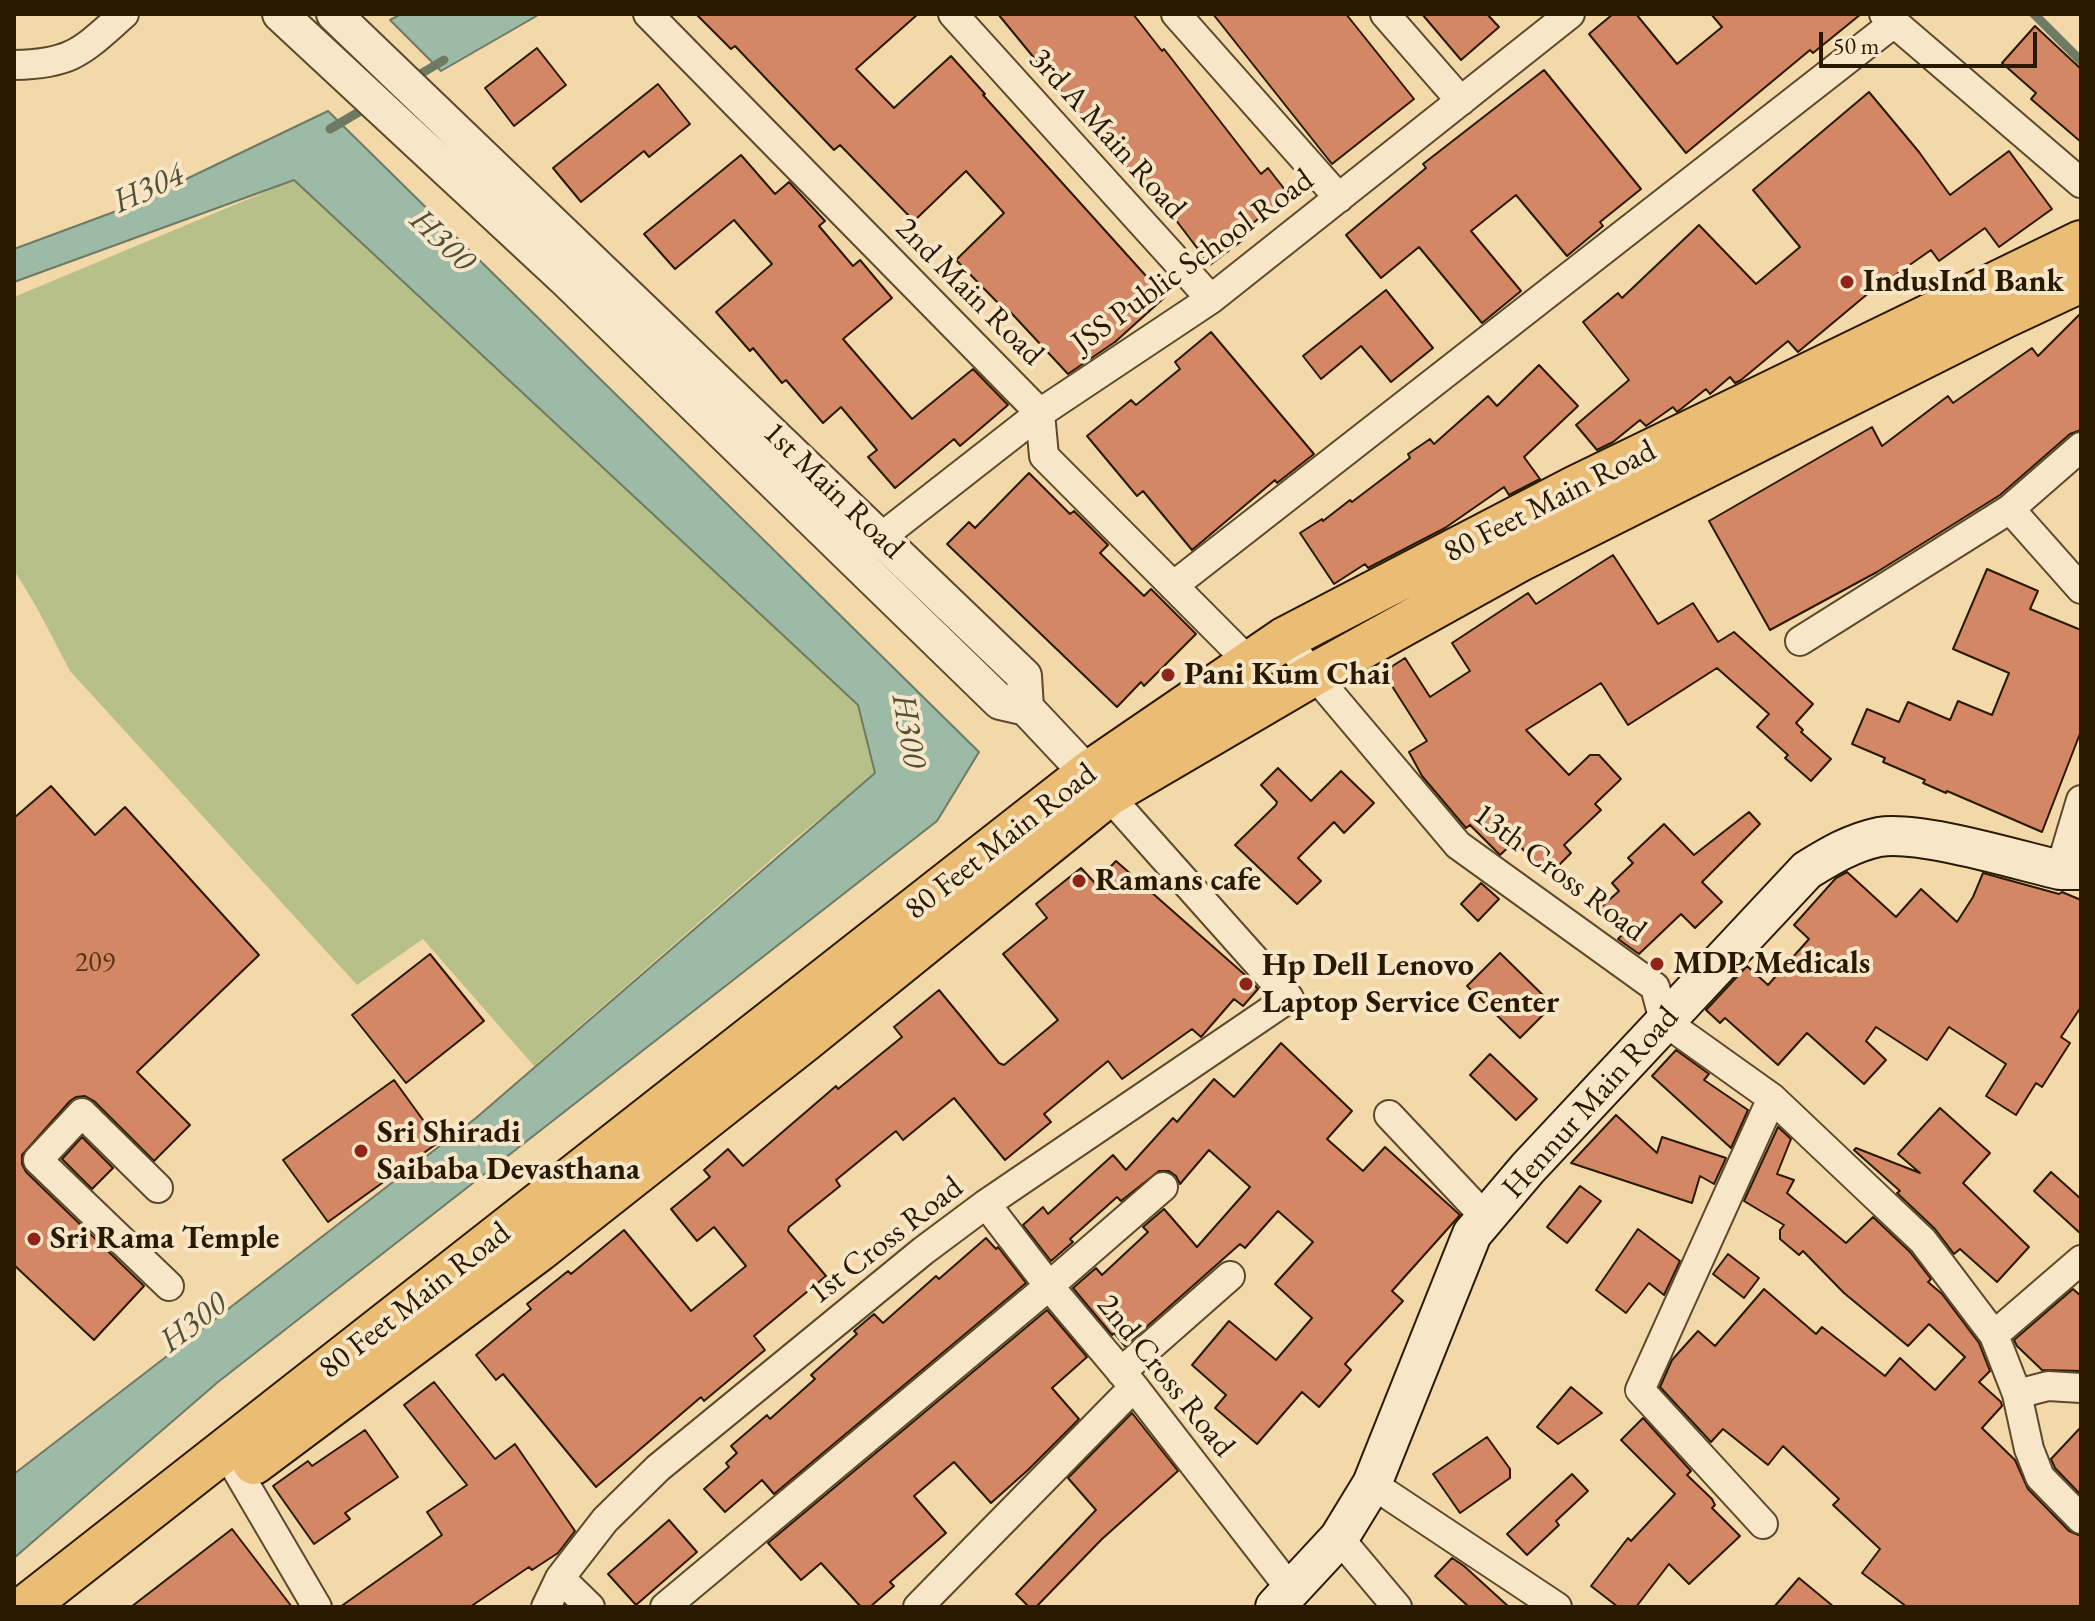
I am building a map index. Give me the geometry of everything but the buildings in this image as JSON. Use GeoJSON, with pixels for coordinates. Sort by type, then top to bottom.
{"type":"FeatureCollection","features":[{"type":"Feature","properties":{"kind":"main road","name":"80 Feet Main Road"},"geometry":{"type":"LineString","coordinates":[[25,1607],[232,1462],[1098,784],[1249,662],[1284,639],[1576,487],[2081,242]]}},
{"type":"Feature","properties":{"kind":"main road","name":"80 Feet Main Road"},"geometry":{"type":"LineString","coordinates":[[1098,784],[1313,675],[1522,559],[2081,281]]}},
{"type":"Feature","properties":{"kind":"main road","name":"Hennur Main Road"},"geometry":{"type":"LineString","coordinates":[[1283,1599],[1339,1538],[1372,1484],[1472,1234],[1528,1168],[1807,870],[1842,848],[1881,837],[1927,839],[2071,870]]}},
{"type":"Feature","properties":{"kind":"main road","name":"80 Feet Main Road"},"geometry":{"type":"LineString","coordinates":[[71,1607],[232,1462]]}},
{"type":"Feature","properties":{"kind":"street"},"geometry":{"type":"LineString","coordinates":[[14,65],[45,65],[82,52],[124,14]]}},
{"type":"Feature","properties":{"kind":"street","name":"1st Main Road"},"geometry":{"type":"LineString","coordinates":[[334,14],[882,536],[1024,676],[1026,708]]}},
{"type":"Feature","properties":{"kind":"street","name":"2nd Main Road"},"geometry":{"type":"LineString","coordinates":[[648,14],[1040,413],[1044,456],[1249,662]]}},
{"type":"Feature","properties":{"kind":"street","name":"3rd A Main Road"},"geometry":{"type":"LineString","coordinates":[[953,14],[1211,299]]}},
{"type":"Feature","properties":{"kind":"street"},"geometry":{"type":"LineString","coordinates":[[1176,14],[1339,198]]}},
{"type":"Feature","properties":{"kind":"street"},"geometry":{"type":"LineString","coordinates":[[1385,14],[1461,101]]}},
{"type":"Feature","properties":{"kind":"street","name":"JSS Public School Road"},"geometry":{"type":"LineString","coordinates":[[853,560],[1040,413],[1211,299],[1570,14]]}},
{"type":"Feature","properties":{"kind":"street"},"geometry":{"type":"LineString","coordinates":[[285,15],[564,278],[1000,702],[1026,708],[1098,784]]}},
{"type":"Feature","properties":{"kind":"street"},"geometry":{"type":"LineString","coordinates":[[1173,586],[1889,18],[2081,183]]}},
{"type":"Feature","properties":{"kind":"street"},"geometry":{"type":"LineString","coordinates":[[1800,641],[2010,509],[2081,447]]}},
{"type":"Feature","properties":{"kind":"street"},"geometry":{"type":"LineString","coordinates":[[2010,509],[2081,589]]}},
{"type":"Feature","properties":{"kind":"street","name":"13th Cross Road"},"geometry":{"type":"LineString","coordinates":[[1284,639],[1458,845],[1655,987],[1664,1021]]}},
{"type":"Feature","properties":{"kind":"street","name":"1st Cross Road"},"geometry":{"type":"LineString","coordinates":[[546,1607],[560,1578],[605,1520],[658,1468],[923,1251],[986,1204],[1289,998],[1098,784]]}},
{"type":"Feature","properties":{"kind":"street"},"geometry":{"type":"LineString","coordinates":[[2071,870],[2081,800]]}},
{"type":"Feature","properties":{"kind":"street"},"geometry":{"type":"LineString","coordinates":[[1664,1021],[1772,1098],[1923,1241],[1994,1335],[2017,1394],[2029,1449],[2040,1477],[2081,1519]]}},
{"type":"Feature","properties":{"kind":"street"},"geometry":{"type":"LineString","coordinates":[[1763,1524],[1640,1390],[1772,1098]]}},
{"type":"Feature","properties":{"kind":"street"},"geometry":{"type":"LineString","coordinates":[[158,1188],[82,1113],[38,1160],[169,1286]]}},
{"type":"Feature","properties":{"kind":"street"},"geometry":{"type":"LineString","coordinates":[[1389,1115],[1486,1218]]}},
{"type":"Feature","properties":{"kind":"street"},"geometry":{"type":"LineString","coordinates":[[665,1607],[1163,1187]]}},
{"type":"Feature","properties":{"kind":"street","name":"2nd Cross Road"},"geometry":{"type":"LineString","coordinates":[[986,1204],[1127,1380],[1283,1599]]}},
{"type":"Feature","properties":{"kind":"street"},"geometry":{"type":"LineString","coordinates":[[1994,1335],[2081,1260]]}},
{"type":"Feature","properties":{"kind":"street"},"geometry":{"type":"LineString","coordinates":[[918,1607],[1127,1380],[1230,1276]]}},
{"type":"Feature","properties":{"kind":"street"},"geometry":{"type":"LineString","coordinates":[[2017,1394],[2048,1386],[2081,1388]]}},
{"type":"Feature","properties":{"kind":"street"},"geometry":{"type":"LineString","coordinates":[[232,1462],[317,1607]]}},
{"type":"Feature","properties":{"kind":"street"},"geometry":{"type":"LineString","coordinates":[[1372,1484],[1557,1607]]}},
{"type":"Feature","properties":{"kind":"street"},"geometry":{"type":"LineString","coordinates":[[1339,1538],[1397,1607]]}},
{"type":"Feature","properties":{"kind":"street"},"geometry":{"type":"LineString","coordinates":[[560,1578],[590,1607]]}},
{"type":"Feature","properties":{"kind":"green space"},"geometry":{"type":"Polygon","coordinates":[[[294,180],[858,705],[875,774],[796,838],[534,1066],[423,939],[357,985],[70,671],[14,570],[14,297],[294,180]]]}},
{"type":"Feature","properties":{"kind":"water"},"geometry":{"type":"Polygon","coordinates":[[[401,14],[540,14],[441,71],[390,20],[401,14]]]}},
{"type":"Feature","properties":{"kind":"water"},"geometry":{"type":"Polygon","coordinates":[[[328,111],[979,752],[937,821],[218,1382],[14,1558],[14,1474],[476,1118],[875,773],[858,705],[294,180],[14,282],[14,249],[130,206],[328,111]]]}},
{"type":"Feature","properties":{"kind":"waterway"},"geometry":{"type":"LineString","coordinates":[[2034,14],[2081,61]]}},
{"type":"Feature","properties":{"kind":"waterway","name":"H300"},"geometry":{"type":"LineString","coordinates":[[412,79],[444,60]]}},
{"type":"Feature","properties":{"kind":"waterway","name":"H300"},"geometry":{"type":"LineString","coordinates":[[330,129],[369,106]]}},
{"type":"Feature","properties":{"kind":"place","name":"IndusInd Bank"},"geometry":{"type":"Point","coordinates":[1847,282]}},
{"type":"Feature","properties":{"kind":"place","name":"Pani Kum Chai"},"geometry":{"type":"Point","coordinates":[1168,675]}},
{"type":"Feature","properties":{"kind":"place","name":"Ramans cafe"},"geometry":{"type":"Point","coordinates":[1079,881]}},
{"type":"Feature","properties":{"kind":"place","name":"MDP Medicals"},"geometry":{"type":"Point","coordinates":[1657,964]}},
{"type":"Feature","properties":{"kind":"place","name":"Hp Dell Lenovo Laptop Service Center"},"geometry":{"type":"Point","coordinates":[1246,984]}},
{"type":"Feature","properties":{"kind":"place","name":"Sri Shiradi Saibaba Devasthana"},"geometry":{"type":"Point","coordinates":[361,1151]}},
{"type":"Feature","properties":{"kind":"place","name":"Sri Rama Temple"},"geometry":{"type":"Point","coordinates":[34,1239]}},
{"type":"Feature","properties":{"kind":"water label","name":"H304"},"geometry":{"type":"Point","coordinates":[149,189]}}]}
